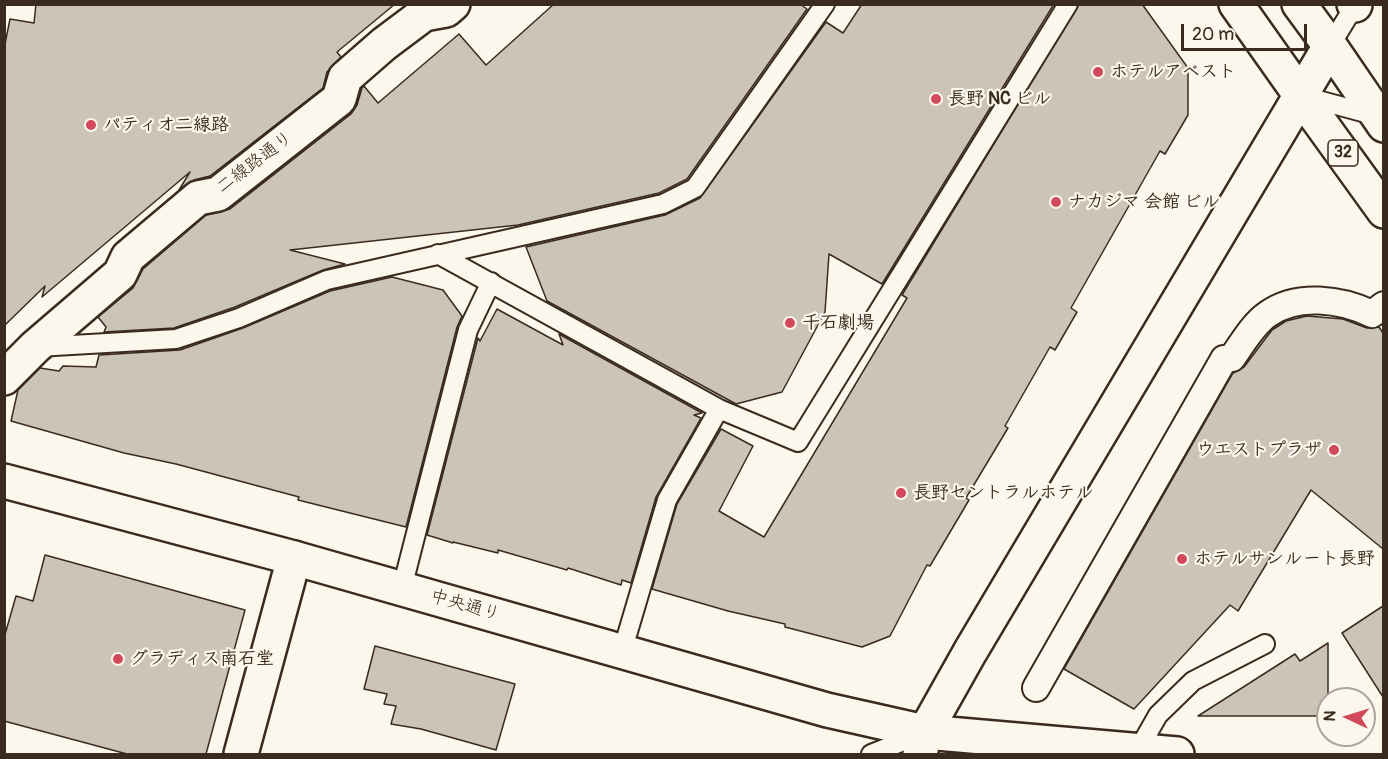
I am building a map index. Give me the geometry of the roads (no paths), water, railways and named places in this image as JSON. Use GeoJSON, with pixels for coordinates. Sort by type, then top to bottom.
{"type":"FeatureCollection","features":[{"type":"Feature","properties":{"kind":"street","name":"二線路通り"},"geometry":{"type":"LineString","coordinates":[[4,378],[35,347],[120,274],[128,257],[198,198],[218,194],[339,99],[345,78],[384,44],[424,14],[446,10],[453,4]]}},
{"type":"Feature","properties":{"kind":"street"},"geometry":{"type":"LineString","coordinates":[[1236,4],[1301,96]]}},
{"type":"Feature","properties":{"kind":"street"},"geometry":{"type":"LineString","coordinates":[[1299,4],[1381,119]]}},
{"type":"Feature","properties":{"kind":"street"},"geometry":{"type":"LineString","coordinates":[[922,743],[1031,549],[1329,46]]}},
{"type":"Feature","properties":{"kind":"street","name":"32"},"geometry":{"type":"LineString","coordinates":[[1301,96],[1383,211]]}},
{"type":"Feature","properties":{"kind":"street"},"geometry":{"type":"LineString","coordinates":[[1036,688],[1224,360],[1232,358],[1267,315],[1285,306],[1314,300],[1340,302],[1372,314],[1379,309]]}},
{"type":"Feature","properties":{"kind":"street","name":"中央通り"},"geometry":{"type":"LineString","coordinates":[[4,481],[402,588],[827,710],[922,743],[1177,754]]}},
{"type":"Feature","properties":{"kind":"street"},"geometry":{"type":"LineString","coordinates":[[241,754],[294,558]]}},
{"type":"Feature","properties":{"kind":"lane"},"geometry":{"type":"LineString","coordinates":[[35,347],[176,339],[239,318],[327,280],[663,204],[695,188],[825,4]]}},
{"type":"Feature","properties":{"kind":"lane"},"geometry":{"type":"LineString","coordinates":[[438,254],[719,409],[798,442],[1068,4]]}},
{"type":"Feature","properties":{"kind":"lane"},"geometry":{"type":"LineString","coordinates":[[1329,46],[1354,5]]}},
{"type":"Feature","properties":{"kind":"lane"},"geometry":{"type":"LineString","coordinates":[[1301,96],[1381,119]]}},
{"type":"Feature","properties":{"kind":"lane"},"geometry":{"type":"LineString","coordinates":[[402,588],[468,330],[491,282]]}},
{"type":"Feature","properties":{"kind":"lane"},"geometry":{"type":"LineString","coordinates":[[622,652],[667,500],[719,409]]}},
{"type":"Feature","properties":{"kind":"lane"},"geometry":{"type":"LineString","coordinates":[[1137,752],[1158,715],[1193,681],[1265,644]]}},
{"type":"Feature","properties":{"kind":"lane"},"geometry":{"type":"LineString","coordinates":[[871,754],[922,743]]}},
{"type":"Feature","properties":{"kind":"place","name":"ホテルアベスト"},"geometry":{"type":"Point","coordinates":[1098,72]}},
{"type":"Feature","properties":{"kind":"place","name":"長野 NC ビル"},"geometry":{"type":"Point","coordinates":[936,99]}},
{"type":"Feature","properties":{"kind":"place","name":"パティオ二線路"},"geometry":{"type":"Point","coordinates":[91,125]}},
{"type":"Feature","properties":{"kind":"place","name":"ナカジマ 会館 ビル"},"geometry":{"type":"Point","coordinates":[1056,202]}},
{"type":"Feature","properties":{"kind":"place","name":"千石劇場"},"geometry":{"type":"Point","coordinates":[790,323]}},
{"type":"Feature","properties":{"kind":"place","name":"ウエストプラザ"},"geometry":{"type":"Point","coordinates":[1334,450]}},
{"type":"Feature","properties":{"kind":"place","name":"長野セントラルホテル"},"geometry":{"type":"Point","coordinates":[901,493]}},
{"type":"Feature","properties":{"kind":"place","name":"ホテルサンルート長野"},"geometry":{"type":"Point","coordinates":[1182,559]}},
{"type":"Feature","properties":{"kind":"place","name":"グラディス南石堂"},"geometry":{"type":"Point","coordinates":[118,659]}}]}
